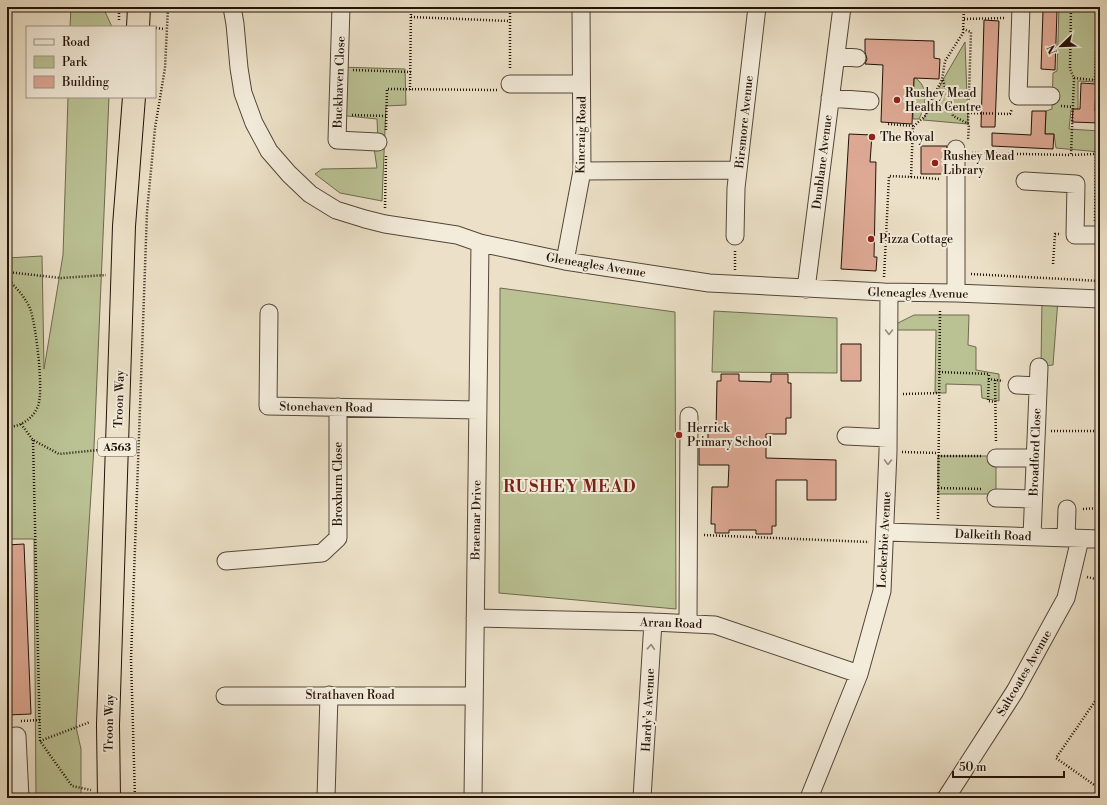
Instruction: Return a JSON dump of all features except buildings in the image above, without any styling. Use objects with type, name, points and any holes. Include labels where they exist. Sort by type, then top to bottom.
[{"type":"highway","points":[[138,26],[139,7]]},
{"type":"highway","name":"Troon Way","points":[[102,794],[108,725],[124,234],[134,98]]},
{"type":"street","name":"Gleneagles Avenue","points":[[232,7],[236,24],[239,68],[243,93],[254,123],[269,151],[289,174],[310,194],[336,210],[385,224],[457,235],[480,243],[565,261],[709,283],[886,293],[956,293],[1100,299]]},
{"type":"street","name":"Buckhaven Close","points":[[341,7],[337,140],[383,143]]},
{"type":"street","name":"Kincraig Road","points":[[565,261],[582,171],[580,7]]},
{"type":"street","name":"Birsmore Avenue","points":[[735,236],[736,188],[757,7]]},
{"type":"street","name":"Dunblane Avenue","points":[[806,288],[842,7]]},
{"type":"street","points":[[1021,12],[1018,96],[1051,96]]},
{"type":"street","points":[[836,56],[857,58]]},
{"type":"street","points":[[510,84],[581,84]]},
{"type":"street","points":[[830,98],[870,101]]},
{"type":"street","points":[[956,293],[956,180],[964,149]]},
{"type":"street","points":[[582,171],[738,170]]},
{"type":"street","points":[[1025,181],[1076,184],[1075,235],[1098,235]]},
{"type":"street","name":"Braemar Drive","points":[[473,798],[480,243]]},
{"type":"street","name":"Lockerbie Avenue","points":[[809,798],[859,674],[882,591],[886,538],[888,445],[886,293]]},
{"type":"street","name":"Stonehaven Road","points":[[269,313],[268,406],[478,410]]},
{"type":"street","name":"Broadford Close","points":[[1032,536],[1039,367]]},
{"type":"street","points":[[1017,385],[1038,386]]},
{"type":"street","name":"Broxburn Close","points":[[226,561],[322,553],[338,538],[338,407]]},
{"type":"street","points":[[688,623],[690,416]]},
{"type":"street","points":[[846,436],[888,445]]},
{"type":"street","points":[[992,457],[1035,458]]},
{"type":"street","points":[[992,494],[1033,499]]},
{"type":"street","name":"Saltcoates Avenue","points":[[946,798],[1015,691],[1066,598],[1073,538],[1067,509]]},
{"type":"street","name":"Dalkeith Road","points":[[886,538],[937,534],[1100,539]]},
{"type":"street","name":"Arran Road","points":[[475,618],[688,623],[715,625],[859,674]]},
{"type":"street","name":"Hardy's Avenue","points":[[642,798],[653,622]]},
{"type":"street","points":[[326,798],[329,695]]},
{"type":"street","name":"Strathaven Road","points":[[225,696],[474,696]]},
{"type":"street","points":[[7,737],[17,736],[20,798]]},
{"type":"path","points":[[134,798],[131,660],[147,212],[155,128],[165,68],[168,7]]},
{"type":"path","points":[[410,90],[411,7]]},
{"type":"path","points":[[385,224],[383,143],[386,116],[386,89],[510,90],[510,7]]},
{"type":"path","points":[[911,177],[913,128],[926,114],[931,100],[942,80],[945,61],[963,33],[964,7]]},
{"type":"path","points":[[1071,7],[1070,69],[1074,78],[1071,155]]},
{"type":"path","points":[[1074,78],[1095,80],[1098,7]]},
{"type":"path","points":[[964,20],[1021,12]]},
{"type":"path","points":[[411,17],[510,21]]},
{"type":"path","points":[[156,28],[166,29]]},
{"type":"path","points":[[964,28],[971,32],[968,124],[964,149],[1071,155],[1096,154]]},
{"type":"path","points":[[339,69],[411,72]]},
{"type":"path","points":[[942,80],[953,116],[968,124]]},
{"type":"path","points":[[968,113],[1010,114],[1018,96]]},
{"type":"path","points":[[338,115],[386,116]]},
{"type":"path","points":[[888,124],[915,126]]},
{"type":"path","points":[[1098,235],[1096,147],[1100,148]]},
{"type":"path","points":[[886,293],[889,176],[956,180]]},
{"type":"path","points":[[1054,264],[1055,234],[1075,235]]},
{"type":"path","points":[[734,284],[735,236]]},
{"type":"path","points":[[7,272],[61,278],[108,275]]},
{"type":"path","points":[[956,273],[1100,282]]},
{"type":"path","points":[[7,279],[24,298],[30,310],[37,353],[38,406],[28,420],[21,424],[7,427]]},
{"type":"path","points":[[937,534],[940,311]]},
{"type":"path","points":[[939,372],[989,374],[988,401],[995,402]]},
{"type":"path","points":[[888,394],[939,393]]},
{"type":"path","points":[[21,424],[33,440],[59,454],[101,450]]},
{"type":"path","points":[[1036,431],[1100,431]]},
{"type":"path","points":[[33,440],[40,741],[72,786],[102,794]]},
{"type":"path","points":[[888,445],[938,454],[992,457]]},
{"type":"path","points":[[938,488],[992,494]]},
{"type":"path","points":[[688,534],[886,538]]},
{"type":"path","points":[[1100,694],[1056,758],[1100,790]]},
{"type":"path","points":[[40,741],[97,719]]},
{"type":"green space","points":[[71,7],[103,7],[112,26],[70,26]]},
{"type":"green space","points":[[1059,7],[1098,7],[1095,82],[1078,81],[1078,109],[1071,110],[1069,129],[1100,131],[1100,152],[1056,148],[1054,134],[1045,134],[1046,111],[1052,109],[1053,73],[1057,71]]},
{"type":"green space","points":[[965,42],[968,124],[923,120],[944,78]]},
{"type":"green space","points":[[339,67],[405,69],[406,105],[386,106],[382,201],[340,193],[315,174],[322,169],[377,168],[374,148],[378,142],[377,119],[338,115]]},
{"type":"green space","points":[[914,77],[923,86],[925,96],[925,102],[919,119],[913,119]]},
{"type":"green space","points":[[68,98],[109,98],[94,447],[76,727],[81,749],[81,798],[36,798],[34,539],[7,539],[7,258],[42,256],[44,369],[63,255]]},
{"type":"green space","points":[[500,288],[675,312],[676,609],[499,593]]},
{"type":"green space","points":[[1042,298],[1058,299],[1053,365],[1041,366]]},
{"type":"green space","points":[[714,311],[837,318],[837,373],[712,372]]},
{"type":"green space","points":[[914,315],[969,315],[968,345],[976,347],[976,370],[999,374],[999,401],[982,398],[981,385],[946,384],[946,393],[935,393],[936,330],[893,330],[894,325]]},
{"type":"green space","points":[[938,456],[996,456],[996,494],[938,494]]},
{"type":"place","name":"Rushey Mead Health Centre","points":[[897,100]]},
{"type":"place","name":"The Royal","points":[[872,137]]},
{"type":"place","name":"Rushey Mead Library","points":[[935,163]]},
{"type":"place","name":"Pizza Cottage","points":[[871,239]]},
{"type":"place","name":"Herrick Primary School","points":[[679,435]]},
{"type":"district","name":"RUSHEY MEAD","points":[[570,486]]}]
